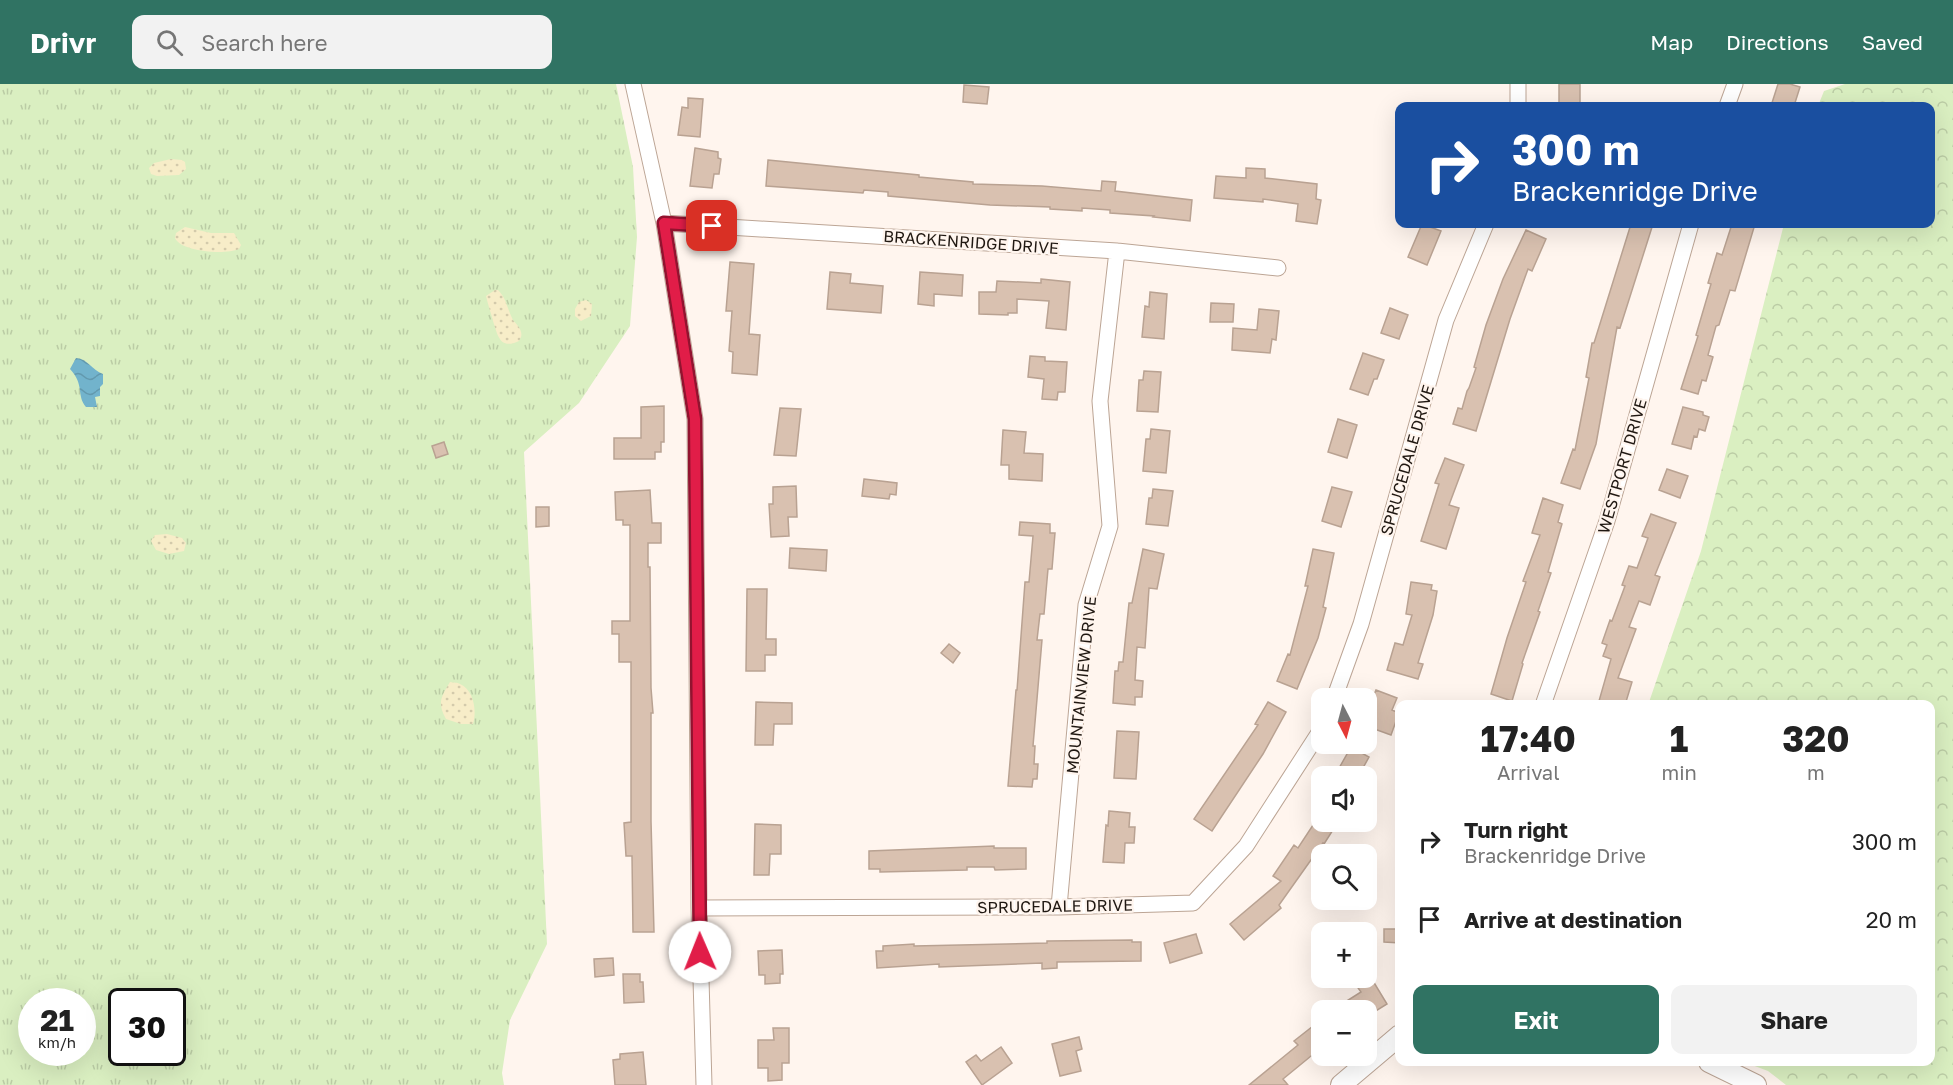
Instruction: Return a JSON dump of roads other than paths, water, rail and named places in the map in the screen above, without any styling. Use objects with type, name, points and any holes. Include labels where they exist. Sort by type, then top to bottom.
[{"type":"street","points":[[633,84],[664,223],[695,419],[699,908],[704,1085]]},
{"type":"street","points":[[1518,84],[1518,102]]},
{"type":"street","points":[[1728,102],[1734,84]]},
{"type":"street","name":"BRACKENRIDGE DRIVE","points":[[664,223],[1117,251],[1278,268]]},
{"type":"street","name":"SPRUCEDALE DRIVE","points":[[1338,688],[1361,624],[1446,320],[1484,228]]},
{"type":"street","name":"WESTPORT DRIVE","points":[[1546,700],[1607,521],[1690,228]]},
{"type":"street","name":"MOUNTAINVIEW DRIVE","points":[[1059,907],[1086,605],[1110,526],[1100,401],[1117,251]]},
{"type":"street","name":"SPRUCEDALE DRIVE","points":[[699,908],[1059,907],[1193,903],[1246,846],[1311,745]]},
{"type":"street","points":[[1341,1085],[1395,1039]]},
{"type":"street","points":[[1717,1066],[1756,1085]]},
{"type":"water","points":[[76,358],[84,360],[103,374],[100,396],[95,397],[97,407],[86,407],[83,403],[79,385],[70,369]]}]
